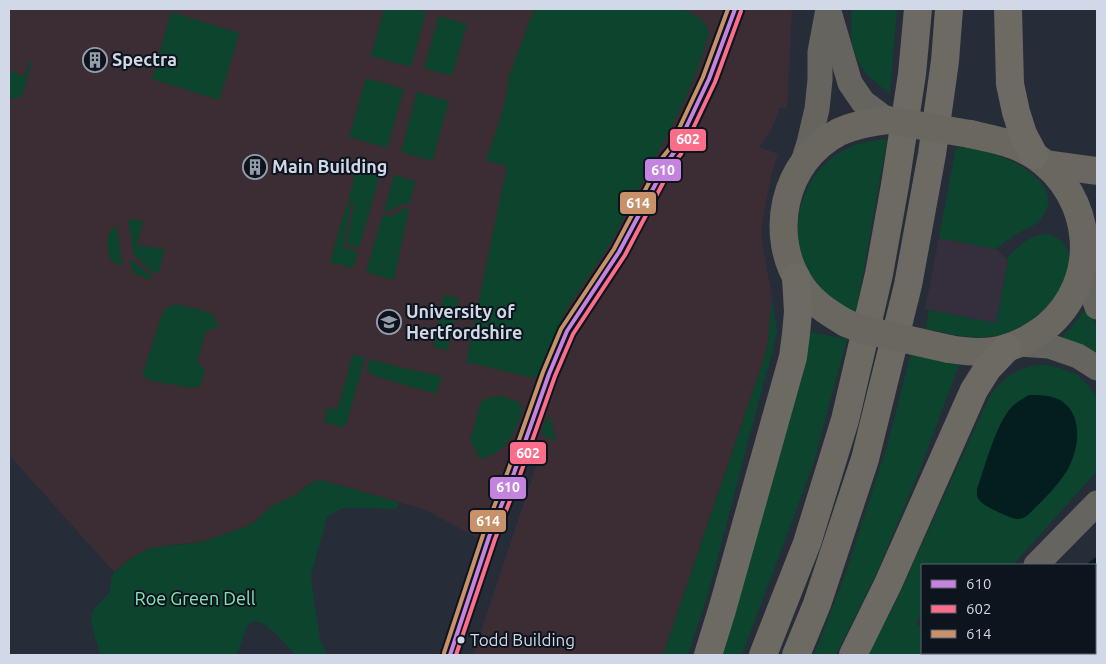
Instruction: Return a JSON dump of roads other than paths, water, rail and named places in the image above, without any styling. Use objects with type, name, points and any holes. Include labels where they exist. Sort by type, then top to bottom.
[{"type":"highway","points":[[764,655],[807,543],[845,420],[879,274],[895,185],[912,74],[918,9]]},
{"type":"highway","points":[[796,655],[817,604],[865,459],[908,285],[932,154],[945,61],[949,9]]},
{"type":"highway","points":[[1008,9],[1010,84],[1023,134],[1040,160],[1063,183],[1076,204],[1088,252],[1076,286],[1067,304],[1052,322],[1038,334],[1013,346],[983,352],[949,349],[861,329],[846,323],[826,311],[811,298],[796,277],[788,259],[783,240],[786,200],[792,182],[812,152],[838,133],[854,126],[887,120],[970,134],[1021,148],[1040,160],[1097,170]]},
{"type":"highway","points":[[708,655],[793,357],[798,312],[796,277]]},
{"type":"highway","points":[[854,655],[946,456],[974,390],[988,368],[1013,346]]},
{"type":"main road","points":[[828,9],[850,83],[864,102],[887,120]]},
{"type":"main road","points":[[802,165],[817,109],[820,52],[828,9]]},
{"type":"main road","points":[[1088,252],[1097,307]]},
{"type":"main road","points":[[1013,346],[1050,346],[1078,356],[1097,368]]},
{"type":"main road","points":[[1037,564],[1097,504]]},
{"type":"street","points":[[450,655],[489,537],[567,332],[619,252],[675,151],[709,79],[735,9]]},
{"type":"waterway","points":[[1090,564],[1097,559]]},
{"type":"place","name":"Spectra","points":[[95,60]]},
{"type":"place","name":"Main Building","points":[[255,167]]},
{"type":"place","name":"University of Hertfordshire","points":[[389,322]]},
{"type":"place","name":"Todd Building","points":[[461,640]]},
{"type":"park label","name":"Roe Green Dell","points":[[195,599]]}]
